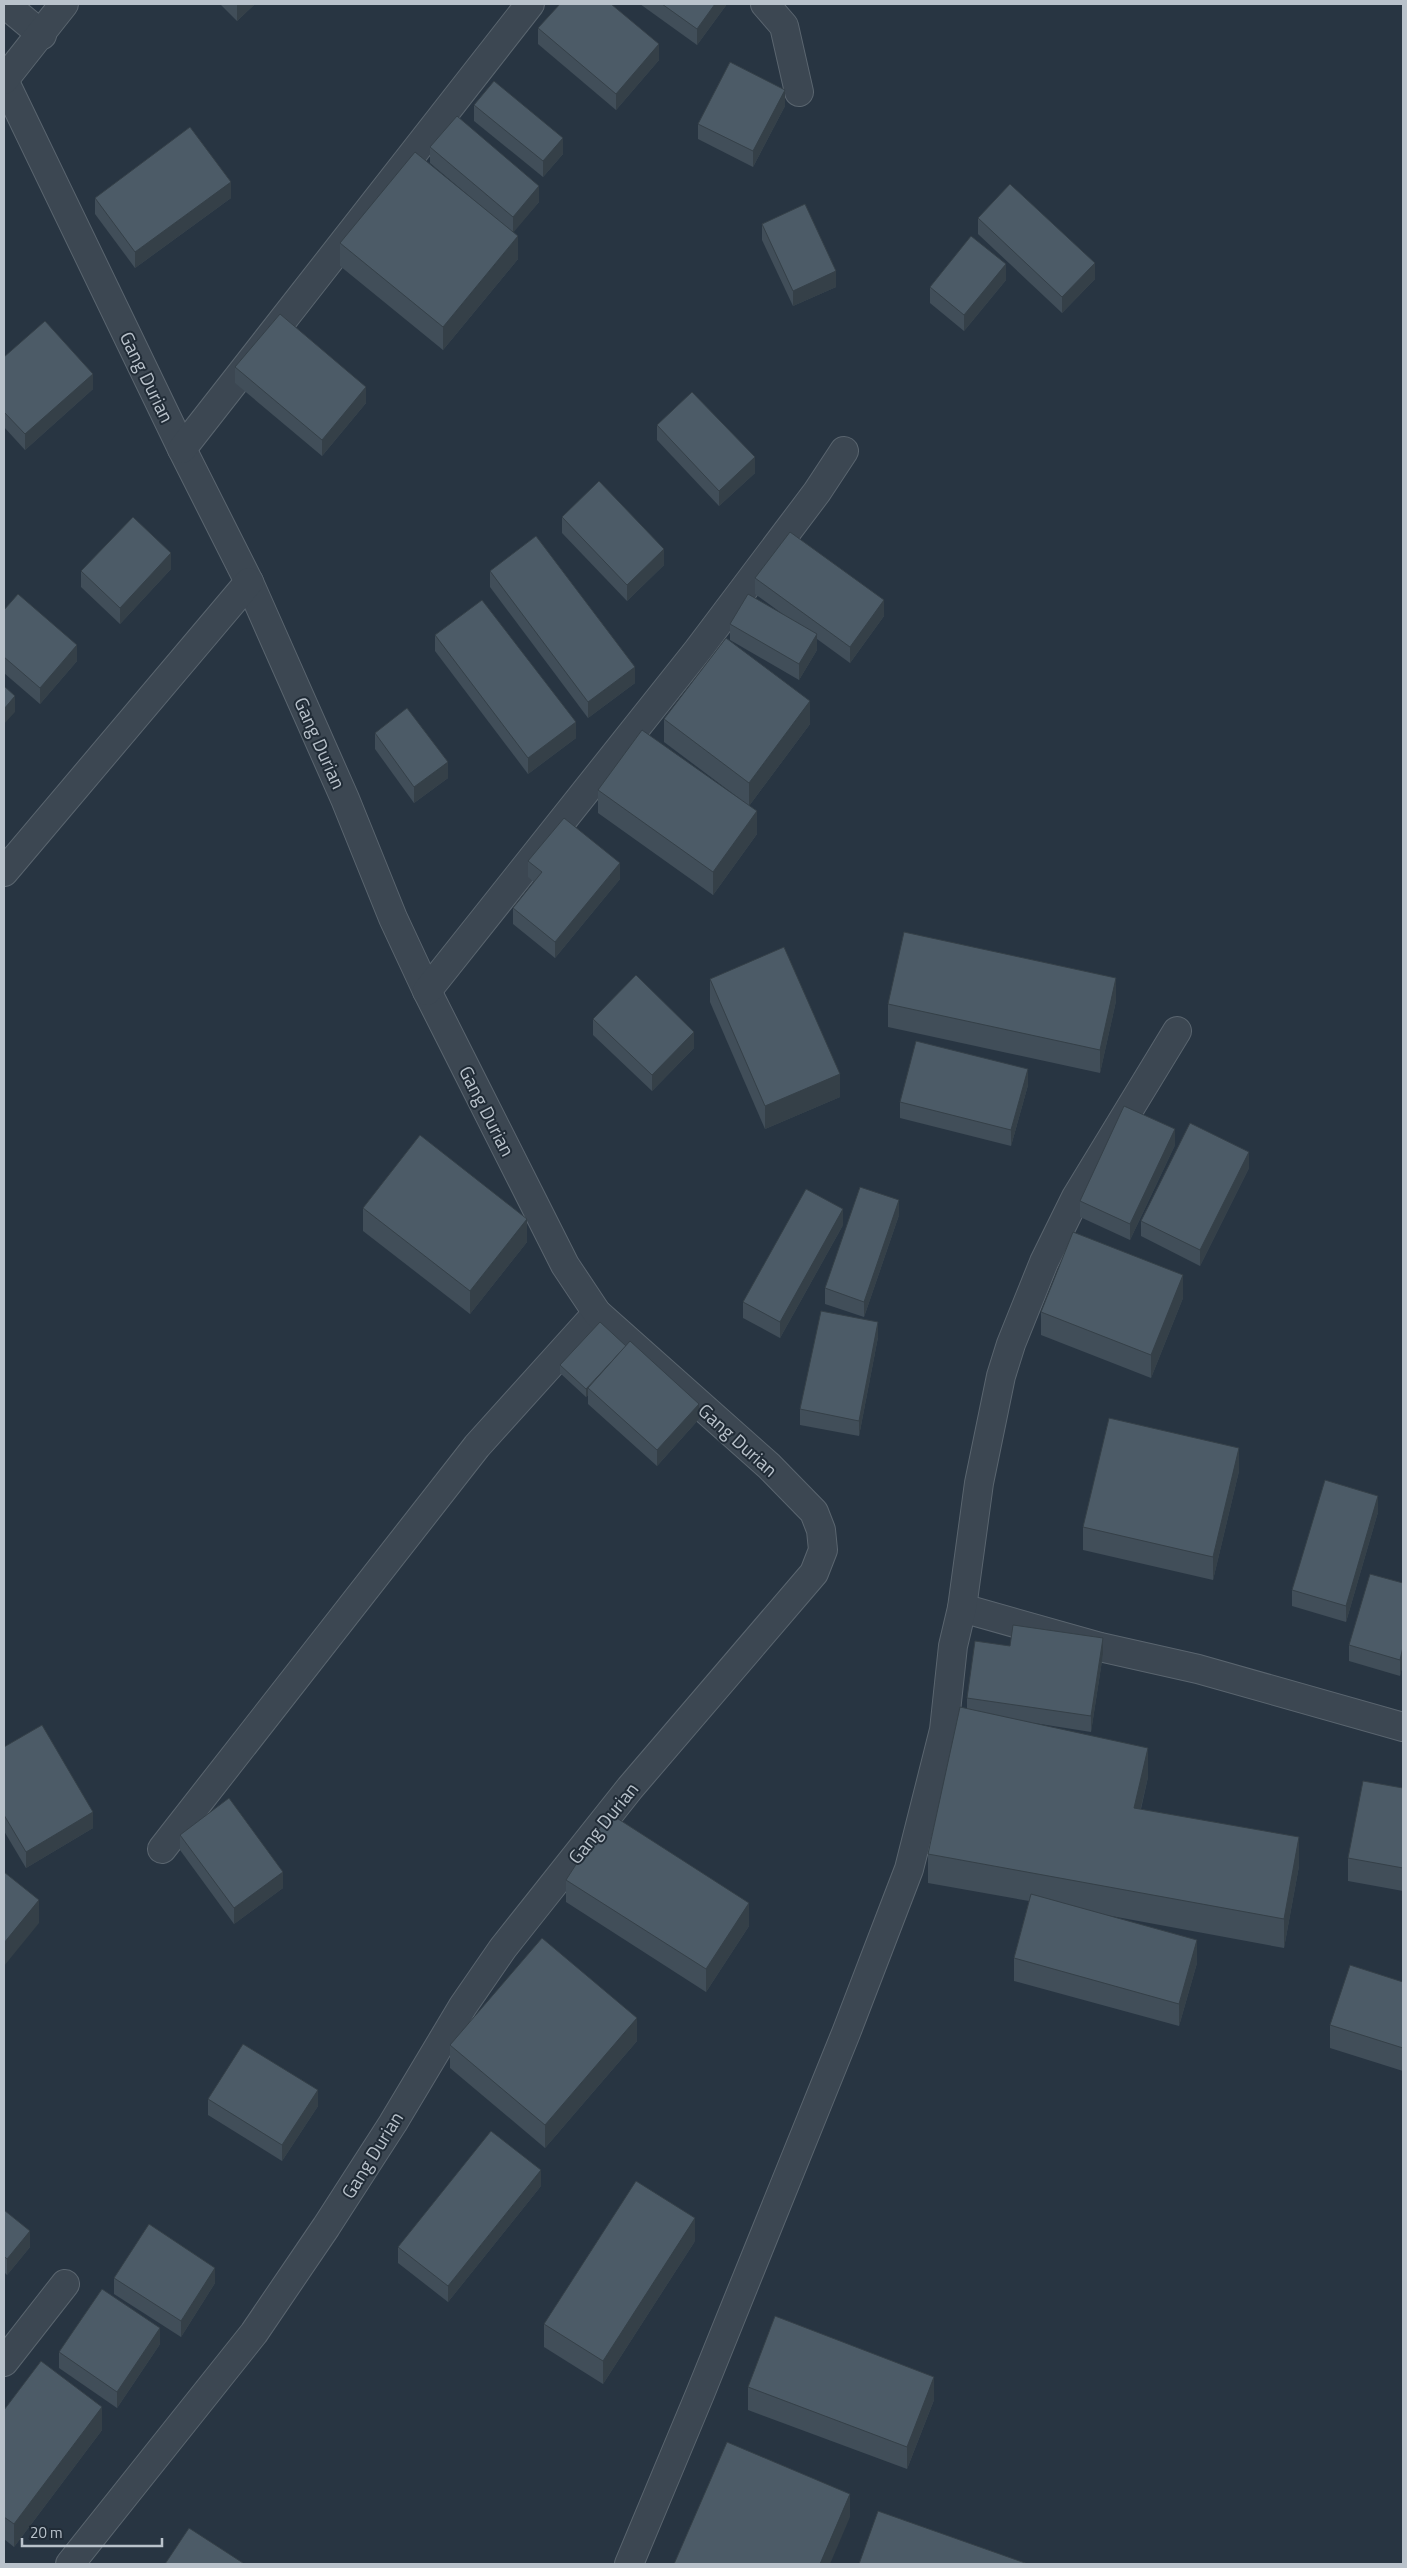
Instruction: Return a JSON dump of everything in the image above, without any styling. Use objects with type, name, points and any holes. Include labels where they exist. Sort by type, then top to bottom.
[{"type":"street","points":[[5,4],[42,35]]},
{"type":"street","points":[[4,80],[42,35],[64,4]]},
{"type":"street","points":[[182,449],[530,4]]},
{"type":"street","points":[[765,4],[784,26],[799,92]]},
{"type":"street","name":"Gang Durian","points":[[4,80],[182,449],[249,582],[345,799],[393,918],[427,991],[565,1265],[597,1313],[769,1466],[814,1512],[821,1530],[823,1550],[814,1573],[630,1788],[503,1948],[454,2021],[393,2123],[337,2211],[254,2333],[70,2564]]},
{"type":"street","points":[[427,991],[698,650],[817,492],[844,451]]},
{"type":"street","points":[[4,872],[249,582]]},
{"type":"street","points":[[629,2564],[846,2033],[909,1869],[944,1730],[953,1646],[962,1608],[979,1483],[1002,1376],[1011,1344],[1044,1262],[1076,1197],[1177,1031]]},
{"type":"street","points":[[162,1849],[477,1446],[597,1313]]},
{"type":"street","points":[[962,1608],[1100,1647],[1198,1669],[1403,1727]]},
{"type":"street","points":[[4,2362],[65,2284]]},
{"type":"building","points":[[560,4],[611,4],[659,44],[616,94],[538,28]]},
{"type":"building","points":[[662,4],[715,4],[697,29]]},
{"type":"building","points":[[730,62],[785,90],[753,151],[698,124]]},
{"type":"building","points":[[494,81],[563,138],[543,161],[474,105]]},
{"type":"building","points":[[457,116],[539,186],[513,217],[430,147]]},
{"type":"building","points":[[190,127],[231,182],[135,252],[95,198]]},
{"type":"building","points":[[415,152],[518,236],[443,327],[340,243]]},
{"type":"building","points":[[1010,184],[1095,263],[1062,297],[978,218]]},
{"type":"building","points":[[805,204],[836,271],[793,291],[762,224]]},
{"type":"building","points":[[971,236],[1006,264],[964,315],[930,287]]},
{"type":"building","points":[[280,314],[366,387],[322,440],[235,367]]},
{"type":"building","points":[[45,321],[93,374],[25,434],[4,412],[4,357]]},
{"type":"building","points":[[692,392],[755,457],[719,491],[657,425]]},
{"type":"building","points":[[599,481],[664,549],[627,585],[562,517]]},
{"type":"building","points":[[133,517],[171,553],[120,608],[81,571]]},
{"type":"building","points":[[790,532],[884,600],[850,647],[755,578]]},
{"type":"building","points":[[536,536],[635,667],[588,702],[490,571]]},
{"type":"building","points":[[18,594],[77,645],[40,688],[4,657],[4,610]]},
{"type":"building","points":[[748,594],[817,634],[799,664],[730,624]]},
{"type":"building","points":[[482,600],[576,722],[528,758],[435,635]]},
{"type":"building","points":[[726,638],[810,701],[749,783],[664,719]]},
{"type":"building","points":[[4,686],[15,696],[4,709]]},
{"type":"building","points":[[407,708],[448,762],[414,787],[375,733]]},
{"type":"building","points":[[642,730],[757,811],[713,872],[598,790]]},
{"type":"building","points":[[564,818],[620,863],[555,942],[513,908],[542,872],[528,861]]},
{"type":"building","points":[[904,932],[1116,978],[1100,1050],[888,1004]]},
{"type":"building","points":[[784,947],[840,1074],[765,1106],[710,979]]},
{"type":"building","points":[[636,975],[694,1032],[652,1075],[593,1019]]},
{"type":"building","points":[[916,1041],[1028,1069],[1011,1130],[900,1102]]},
{"type":"building","points":[[1124,1106],[1175,1129],[1130,1224],[1080,1201]]},
{"type":"building","points":[[1190,1123],[1249,1152],[1200,1250],[1141,1221]]},
{"type":"building","points":[[420,1135],[527,1219],[470,1291],[363,1208]]},
{"type":"building","points":[[860,1187],[899,1200],[864,1302],[825,1288]]},
{"type":"building","points":[[806,1189],[843,1209],[780,1322],[743,1302]]},
{"type":"building","points":[[1073,1232],[1183,1275],[1151,1355],[1041,1312]]},
{"type":"building","points":[[821,1311],[878,1322],[859,1421],[800,1409]]},
{"type":"building","points":[[600,1322],[626,1346],[586,1389],[560,1365]]},
{"type":"building","points":[[630,1341],[699,1404],[657,1450],[588,1388]]},
{"type":"building","points":[[1109,1418],[1239,1448],[1213,1557],[1083,1527]]},
{"type":"building","points":[[1325,1480],[1378,1496],[1346,1606],[1292,1590]]},
{"type":"building","points":[[1370,1574],[1403,1583],[1403,1647],[1400,1660],[1349,1645]]},
{"type":"building","points":[[1013,1625],[1103,1638],[1091,1716],[967,1698],[975,1641],[1010,1646]]},
{"type":"building","points":[[960,1707],[1148,1748],[1134,1808],[1299,1837],[1284,1919],[928,1854]]},
{"type":"building","points":[[42,1725],[93,1812],[26,1852],[4,1815],[4,1747]]},
{"type":"building","points":[[1363,1781],[1403,1788],[1403,1868],[1348,1858]]},
{"type":"building","points":[[229,1798],[283,1872],[234,1908],[180,1835]]},
{"type":"building","points":[[609,1813],[749,1903],[706,1969],[566,1880]]},
{"type":"building","points":[[4,1872],[39,1900],[4,1943]]},
{"type":"building","points":[[1031,1894],[1197,1940],[1179,2004],[1014,1958]]},
{"type":"building","points":[[542,1938],[637,2018],[545,2125],[450,2045]]},
{"type":"building","points":[[1350,1965],[1403,1982],[1403,2048],[1330,2025]]},
{"type":"building","points":[[243,2044],[318,2090],[282,2145],[208,2099]]},
{"type":"building","points":[[491,2131],[541,2170],[448,2286],[398,2247]]},
{"type":"building","points":[[636,2181],[695,2218],[603,2361],[544,2324]]},
{"type":"building","points":[[4,2210],[30,2231],[7,2259],[4,2256]]},
{"type":"building","points":[[149,2224],[215,2268],[181,2321],[114,2278]]},
{"type":"building","points":[[102,2289],[160,2328],[117,2392],[59,2352]]},
{"type":"building","points":[[775,2316],[934,2377],[907,2447],[748,2387]]},
{"type":"building","points":[[41,2361],[102,2407],[14,2524],[4,2517],[4,2410]]},
{"type":"building","points":[[727,2442],[850,2494],[820,2564],[674,2564]]},
{"type":"building","points":[[878,2511],[1028,2564],[859,2564]]},
{"type":"building","points":[[189,2528],[243,2563],[243,2564],[165,2564]]}]
